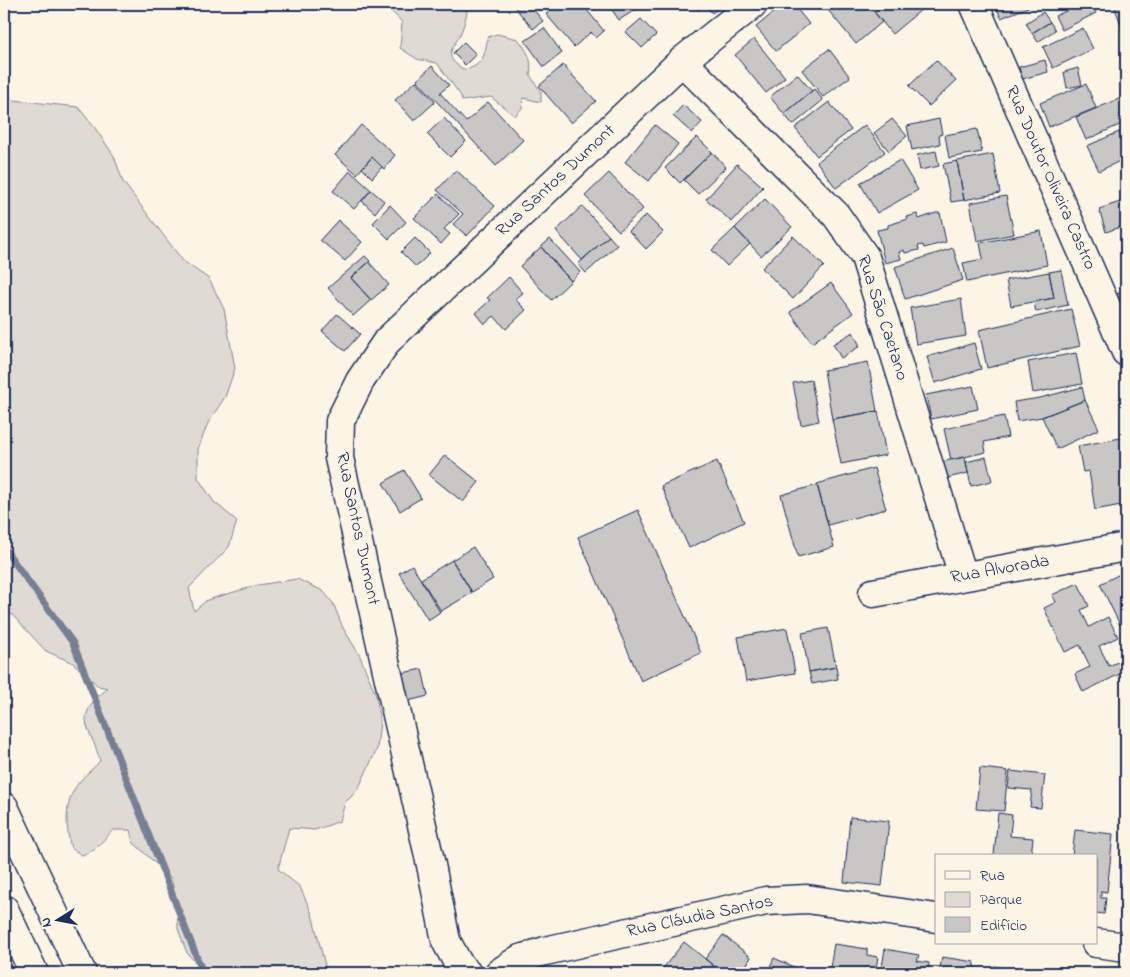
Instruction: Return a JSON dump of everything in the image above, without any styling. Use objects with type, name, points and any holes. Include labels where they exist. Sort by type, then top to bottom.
[{"type":"street","name":"Rua Santos Dumont","points":[[467,973],[458,963],[446,941],[429,855],[339,458],[340,421],[360,381],[387,341],[682,61],[753,4]]},
{"type":"street","name":"Rua Doutor Oliveira Castro","points":[[974,4],[1126,352]]},
{"type":"street","name":"Rua São Caetano","points":[[682,61],[836,215],[865,256],[963,576]]},
{"type":"street","name":"Rua Alvorada","points":[[873,593],[1126,548]]},
{"type":"street","points":[[4,807],[82,973]]},
{"type":"street","name":"Rua Cláudia Santos","points":[[500,973],[520,959],[544,951],[766,901],[807,899],[935,918]]},
{"type":"street","points":[[4,909],[34,973]]},
{"type":"street","points":[[1098,942],[1126,947]]},
{"type":"green space","points":[[384,4],[471,4],[468,7],[462,30],[451,51],[453,60],[465,70],[472,68],[480,62],[488,37],[497,34],[518,39],[524,47],[531,64],[530,75],[541,92],[541,102],[523,98],[522,108],[515,116],[491,97],[462,101],[461,96],[437,63],[417,59],[400,48],[402,22]]},
{"type":"green space","points":[[4,99],[78,107],[114,156],[123,182],[183,261],[209,279],[224,309],[235,368],[225,397],[208,423],[198,449],[198,478],[214,502],[237,521],[229,547],[189,588],[194,611],[207,600],[258,585],[297,579],[323,591],[333,603],[343,628],[359,654],[376,695],[380,721],[377,749],[359,787],[345,802],[340,821],[315,830],[289,828],[278,869],[300,887],[312,914],[327,973],[205,973],[187,953],[178,929],[177,903],[171,878],[133,842],[130,830],[113,830],[94,850],[82,855],[71,848],[67,812],[71,795],[75,787],[100,761],[86,723],[86,716],[96,699],[108,688],[98,686],[73,663],[46,651],[4,606]]},
{"type":"building","points":[[512,4],[529,4],[543,21],[533,29]]},
{"type":"building","points":[[558,4],[582,4],[604,31],[596,38],[591,32],[574,47],[546,14]]},
{"type":"building","points":[[608,4],[638,4],[640,7],[619,20]]},
{"type":"building","points":[[694,4],[724,4],[712,13],[705,5],[698,10]]},
{"type":"building","points":[[784,4],[793,4],[809,24],[776,51],[756,27]]},
{"type":"building","points":[[823,4],[868,4],[882,22],[856,44]]},
{"type":"building","points":[[868,4],[928,4],[892,34]]},
{"type":"building","points":[[995,4],[1036,4],[1001,18]]},
{"type":"building","points":[[1082,4],[1091,4],[1096,13],[1062,30],[1055,16]]},
{"type":"building","points":[[1126,4],[1126,37],[1114,6]]},
{"type":"building","points":[[1043,12],[1050,22],[1032,33],[1026,23]]},
{"type":"building","points":[[641,19],[656,35],[642,48],[626,32]]},
{"type":"building","points":[[1050,22],[1055,30],[1038,42],[1032,33]]},
{"type":"building","points":[[544,28],[562,53],[544,67],[525,41]]},
{"type":"building","points":[[1083,28],[1093,49],[1053,68],[1043,47]]},
{"type":"building","points":[[754,39],[785,77],[766,93],[735,55]]},
{"type":"building","points":[[464,42],[476,54],[465,65],[453,53]]},
{"type":"building","points":[[829,49],[850,77],[823,97],[802,70]]},
{"type":"building","points":[[936,60],[956,81],[929,106],[909,86]]},
{"type":"building","points":[[1045,60],[1048,72],[1022,79],[1019,67]]},
{"type":"building","points":[[563,65],[596,101],[571,123],[539,86]]},
{"type":"building","points":[[432,66],[449,85],[440,93],[466,122],[488,102],[523,140],[496,166],[417,80]]},
{"type":"building","points":[[1078,68],[1082,85],[1067,88],[1064,72]]},
{"type":"building","points":[[797,74],[812,91],[784,114],[770,97]]},
{"type":"building","points":[[416,81],[435,102],[414,121],[395,100]]},
{"type":"building","points":[[1086,84],[1096,108],[1049,127],[1040,103]]},
{"type":"building","points":[[814,89],[823,100],[793,125],[784,114]]},
{"type":"building","points":[[1126,96],[1126,122],[1086,140],[1076,117]]},
{"type":"building","points":[[829,102],[851,130],[817,156],[795,128]]},
{"type":"building","points":[[683,105],[702,122],[692,133],[673,116]]},
{"type":"building","points":[[444,118],[466,141],[450,157],[427,134]]},
{"type":"building","points":[[892,119],[907,136],[889,151],[874,133]]},
{"type":"building","points":[[939,119],[942,134],[939,135],[940,144],[912,150],[907,126]]},
{"type":"building","points":[[361,125],[395,155],[384,169],[372,157],[357,174],[335,155]]},
{"type":"building","points":[[655,125],[678,144],[649,181],[625,162]]},
{"type":"building","points":[[865,125],[885,152],[836,188],[817,162]]},
{"type":"building","points":[[1126,128],[1126,147],[1119,132]]},
{"type":"building","points":[[977,129],[982,152],[949,158],[945,135]]},
{"type":"building","points":[[1119,132],[1126,147],[1126,158],[1099,171],[1087,146]]},
{"type":"building","points":[[697,137],[712,152],[680,183],[665,168]]},
{"type":"building","points":[[936,151],[939,166],[920,170],[917,155]]},
{"type":"building","points":[[712,152],[726,167],[698,194],[684,180]]},
{"type":"building","points":[[993,154],[1000,193],[964,200],[957,161]]},
{"type":"building","points":[[372,157],[382,167],[372,178],[362,168]]},
{"type":"building","points":[[900,160],[918,190],[877,213],[860,183]]},
{"type":"building","points":[[957,161],[964,200],[951,202],[943,164]]},
{"type":"building","points":[[737,164],[763,187],[732,222],[706,199]]},
{"type":"building","points":[[456,170],[495,206],[467,236],[453,224],[463,214],[437,190]]},
{"type":"building","points":[[350,171],[371,190],[354,209],[333,191]]},
{"type":"building","points":[[609,173],[643,209],[619,231],[585,196]]},
{"type":"building","points":[[371,190],[384,201],[375,213],[362,201]]},
{"type":"building","points":[[438,194],[459,214],[444,229],[450,234],[441,244],[414,218]]},
{"type":"building","points":[[1006,196],[1014,234],[977,241],[970,203]]},
{"type":"building","points":[[765,199],[792,227],[761,256],[735,228]]},
{"type":"building","points":[[1126,200],[1126,225],[1106,232],[1099,209]]},
{"type":"building","points":[[390,205],[406,222],[389,239],[373,223]]},
{"type":"building","points":[[582,206],[609,236],[582,260],[556,231]]},
{"type":"building","points":[[940,213],[946,242],[924,248],[923,245],[918,246],[919,250],[905,253],[904,250],[899,252],[901,259],[885,263],[877,230],[888,228],[888,225],[917,214],[919,219]]},
{"type":"building","points":[[646,215],[663,232],[646,249],[629,231]]},
{"type":"building","points":[[338,220],[362,242],[345,261],[320,240]]},
{"type":"building","points":[[1126,226],[1126,250],[1120,228]]},
{"type":"building","points":[[735,228],[750,244],[727,266],[712,250]]},
{"type":"building","points":[[1041,231],[1047,265],[967,282],[963,263],[983,259],[980,243]]},
{"type":"building","points":[[609,236],[617,245],[586,273],[578,264]]},
{"type":"building","points":[[793,236],[824,266],[793,299],[762,268]]},
{"type":"building","points":[[415,238],[430,253],[416,267],[401,252]]},
{"type":"building","points":[[550,239],[580,272],[571,281],[541,247]]},
{"type":"building","points":[[541,247],[571,281],[551,300],[520,266]]},
{"type":"building","points":[[953,248],[963,280],[905,299],[895,267]]},
{"type":"building","points":[[365,256],[370,261],[351,278],[371,300],[353,316],[328,288]]},
{"type":"building","points":[[369,262],[389,285],[371,300],[351,278]]},
{"type":"building","points":[[1061,270],[1068,305],[1036,312],[1034,302],[1054,298],[1049,272]]},
{"type":"building","points":[[1049,272],[1054,298],[1011,306],[1006,280]]},
{"type":"building","points":[[509,277],[523,293],[515,299],[526,310],[506,329],[494,316],[485,324],[476,313],[490,300],[487,298]]},
{"type":"building","points":[[831,283],[853,313],[812,343],[790,312]]},
{"type":"building","points":[[1126,290],[1126,316],[1117,294]]},
{"type":"building","points":[[961,299],[966,336],[916,344],[910,308]]},
{"type":"building","points":[[1071,309],[1080,346],[987,368],[979,330]]},
{"type":"building","points":[[337,314],[360,334],[345,351],[322,331]]},
{"type":"building","points":[[853,332],[860,346],[841,358],[833,344]]},
{"type":"building","points":[[974,343],[981,369],[935,383],[927,357]]},
{"type":"building","points":[[1076,353],[1082,384],[1033,393],[1028,362]]},
{"type":"building","points":[[868,362],[877,411],[832,419],[824,370]]},
{"type":"building","points":[[811,380],[819,421],[801,425],[793,383]]},
{"type":"building","points":[[973,386],[978,409],[931,419],[926,395]]},
{"type":"building","points":[[1082,387],[1085,400],[1042,417],[1017,421],[1014,402],[1040,398]]},
{"type":"building","points":[[1085,400],[1099,429],[1057,449],[1042,417]]},
{"type":"building","points":[[878,411],[886,455],[841,464],[832,419]]},
{"type":"building","points":[[1004,416],[1008,437],[984,442],[986,452],[951,460],[944,429]]},
{"type":"building","points":[[1126,437],[1126,504],[1095,510],[1089,471],[1083,472],[1078,446]]},
{"type":"building","points":[[445,455],[479,482],[463,502],[429,475]]},
{"type":"building","points":[[965,457],[968,473],[943,479],[940,462]]},
{"type":"building","points":[[986,457],[992,481],[971,486],[966,462]]},
{"type":"building","points":[[717,461],[744,522],[689,548],[661,486]]},
{"type":"building","points":[[874,468],[886,509],[828,525],[817,484]]},
{"type":"building","points":[[404,470],[421,498],[400,511],[383,483]]},
{"type":"building","points":[[817,485],[834,547],[798,557],[781,495]]},
{"type":"building","points":[[638,510],[701,653],[641,681],[578,537]]},
{"type":"building","points":[[473,547],[493,579],[472,592],[452,560]]},
{"type":"building","points":[[452,560],[472,593],[441,611],[421,579]]},
{"type":"building","points":[[412,565],[440,612],[428,620],[399,573]]},
{"type":"building","points":[[1126,571],[1126,622],[1120,625],[1100,584]]},
{"type":"building","points":[[1078,583],[1089,606],[1081,610],[1089,627],[1108,617],[1118,637],[1099,646],[1109,666],[1126,658],[1126,671],[1083,692],[1075,674],[1090,667],[1080,645],[1065,652],[1044,608],[1056,602],[1052,595]]},
{"type":"building","points":[[787,628],[795,673],[746,681],[738,637]]},
{"type":"building","points":[[828,628],[836,667],[809,672],[802,633]]},
{"type":"building","points":[[836,667],[838,679],[812,684],[809,672]]},
{"type":"building","points":[[422,669],[428,696],[400,703],[393,675]]},
{"type":"building","points":[[980,768],[1008,771],[1004,811],[976,809]]},
{"type":"building","points":[[1010,771],[1045,775],[1041,808],[1030,807],[1032,790],[1008,788]]},
{"type":"building","points":[[998,813],[1012,815],[1010,836],[1033,838],[1031,854],[994,854]]},
{"type":"building","points":[[850,817],[889,821],[882,886],[844,882]]},
{"type":"building","points":[[1075,830],[1113,834],[1107,892],[1101,891],[1101,898],[1106,898],[1104,914],[1098,913],[1098,854],[1072,854]]},
{"type":"building","points":[[723,935],[751,957],[742,973],[723,973],[705,959]]},
{"type":"building","points":[[684,942],[714,966],[708,973],[660,972]]},
{"type":"building","points":[[834,944],[867,949],[867,955],[878,957],[875,973],[829,973]]},
{"type":"building","points":[[885,949],[919,955],[917,961],[929,963],[928,973],[881,973]]},
{"type":"building","points":[[942,957],[975,962],[974,968],[986,971],[985,973],[939,973]]},
{"type":"building","points":[[774,958],[807,973],[767,973]]},
{"type":"building","points":[[994,966],[1027,972],[1027,973],[993,973]]},
{"type":"waterway","points":[[4,548],[73,643],[203,973]]}]
